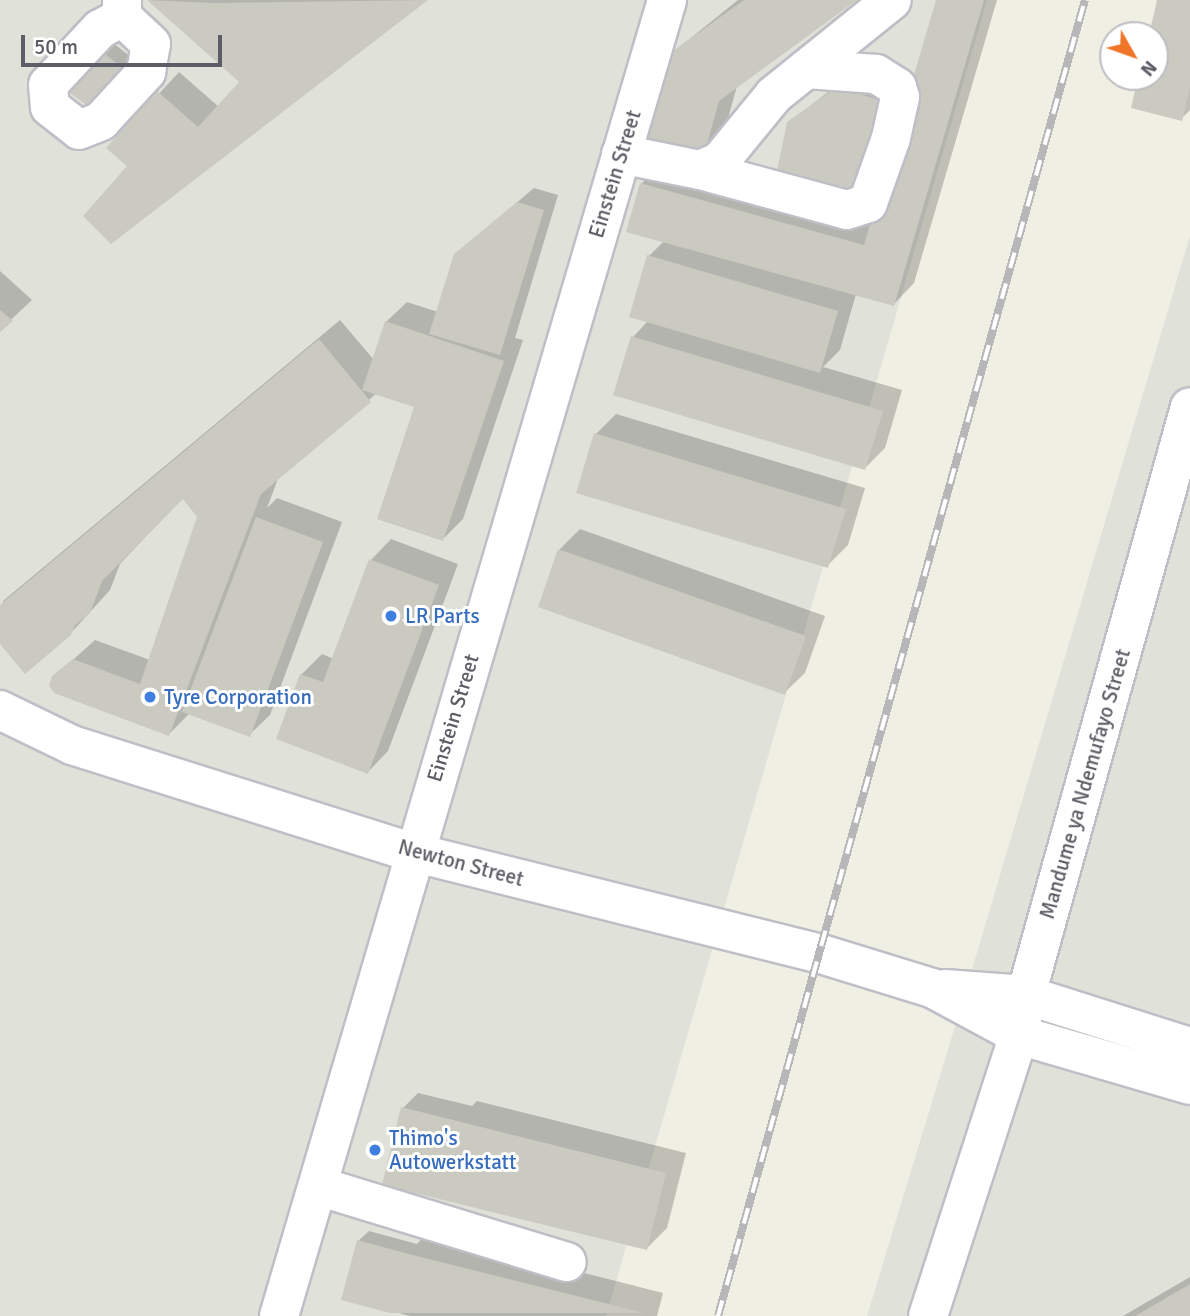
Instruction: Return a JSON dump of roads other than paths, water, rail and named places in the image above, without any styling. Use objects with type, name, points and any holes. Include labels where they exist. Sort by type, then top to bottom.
[{"type":"street","name":"Einstein Street","points":[[279,1316],[412,852],[667,0]]},
{"type":"street","points":[[700,170],[720,161],[774,95],[892,0]]},
{"type":"street","points":[[621,154],[700,170],[847,210],[868,203],[891,138],[900,97],[897,87],[876,74],[806,69]]},
{"type":"street","name":"Mandume ya Ndemufayo Street","points":[[928,1316],[1019,1035],[1026,995],[1190,407]]},
{"type":"street","name":"Newton Street","points":[[0,710],[72,745],[412,852],[818,953],[932,988],[1019,1035]]},
{"type":"street","name":"Newton Street","points":[[932,988],[1026,995]]},
{"type":"street","points":[[1026,995],[1190,1047]]},
{"type":"street","points":[[1019,1035],[1190,1085]]},
{"type":"street","points":[[318,1186],[567,1262]]},
{"type":"railway","points":[[718,1316],[1085,0]]},
{"type":"place","name":"LR Parts","points":[[391,616]]},
{"type":"place","name":"Tyre Corporation","points":[[150,697]]},
{"type":"place","name":"Thimo's Autowerkstatt","points":[[375,1150]]}]
